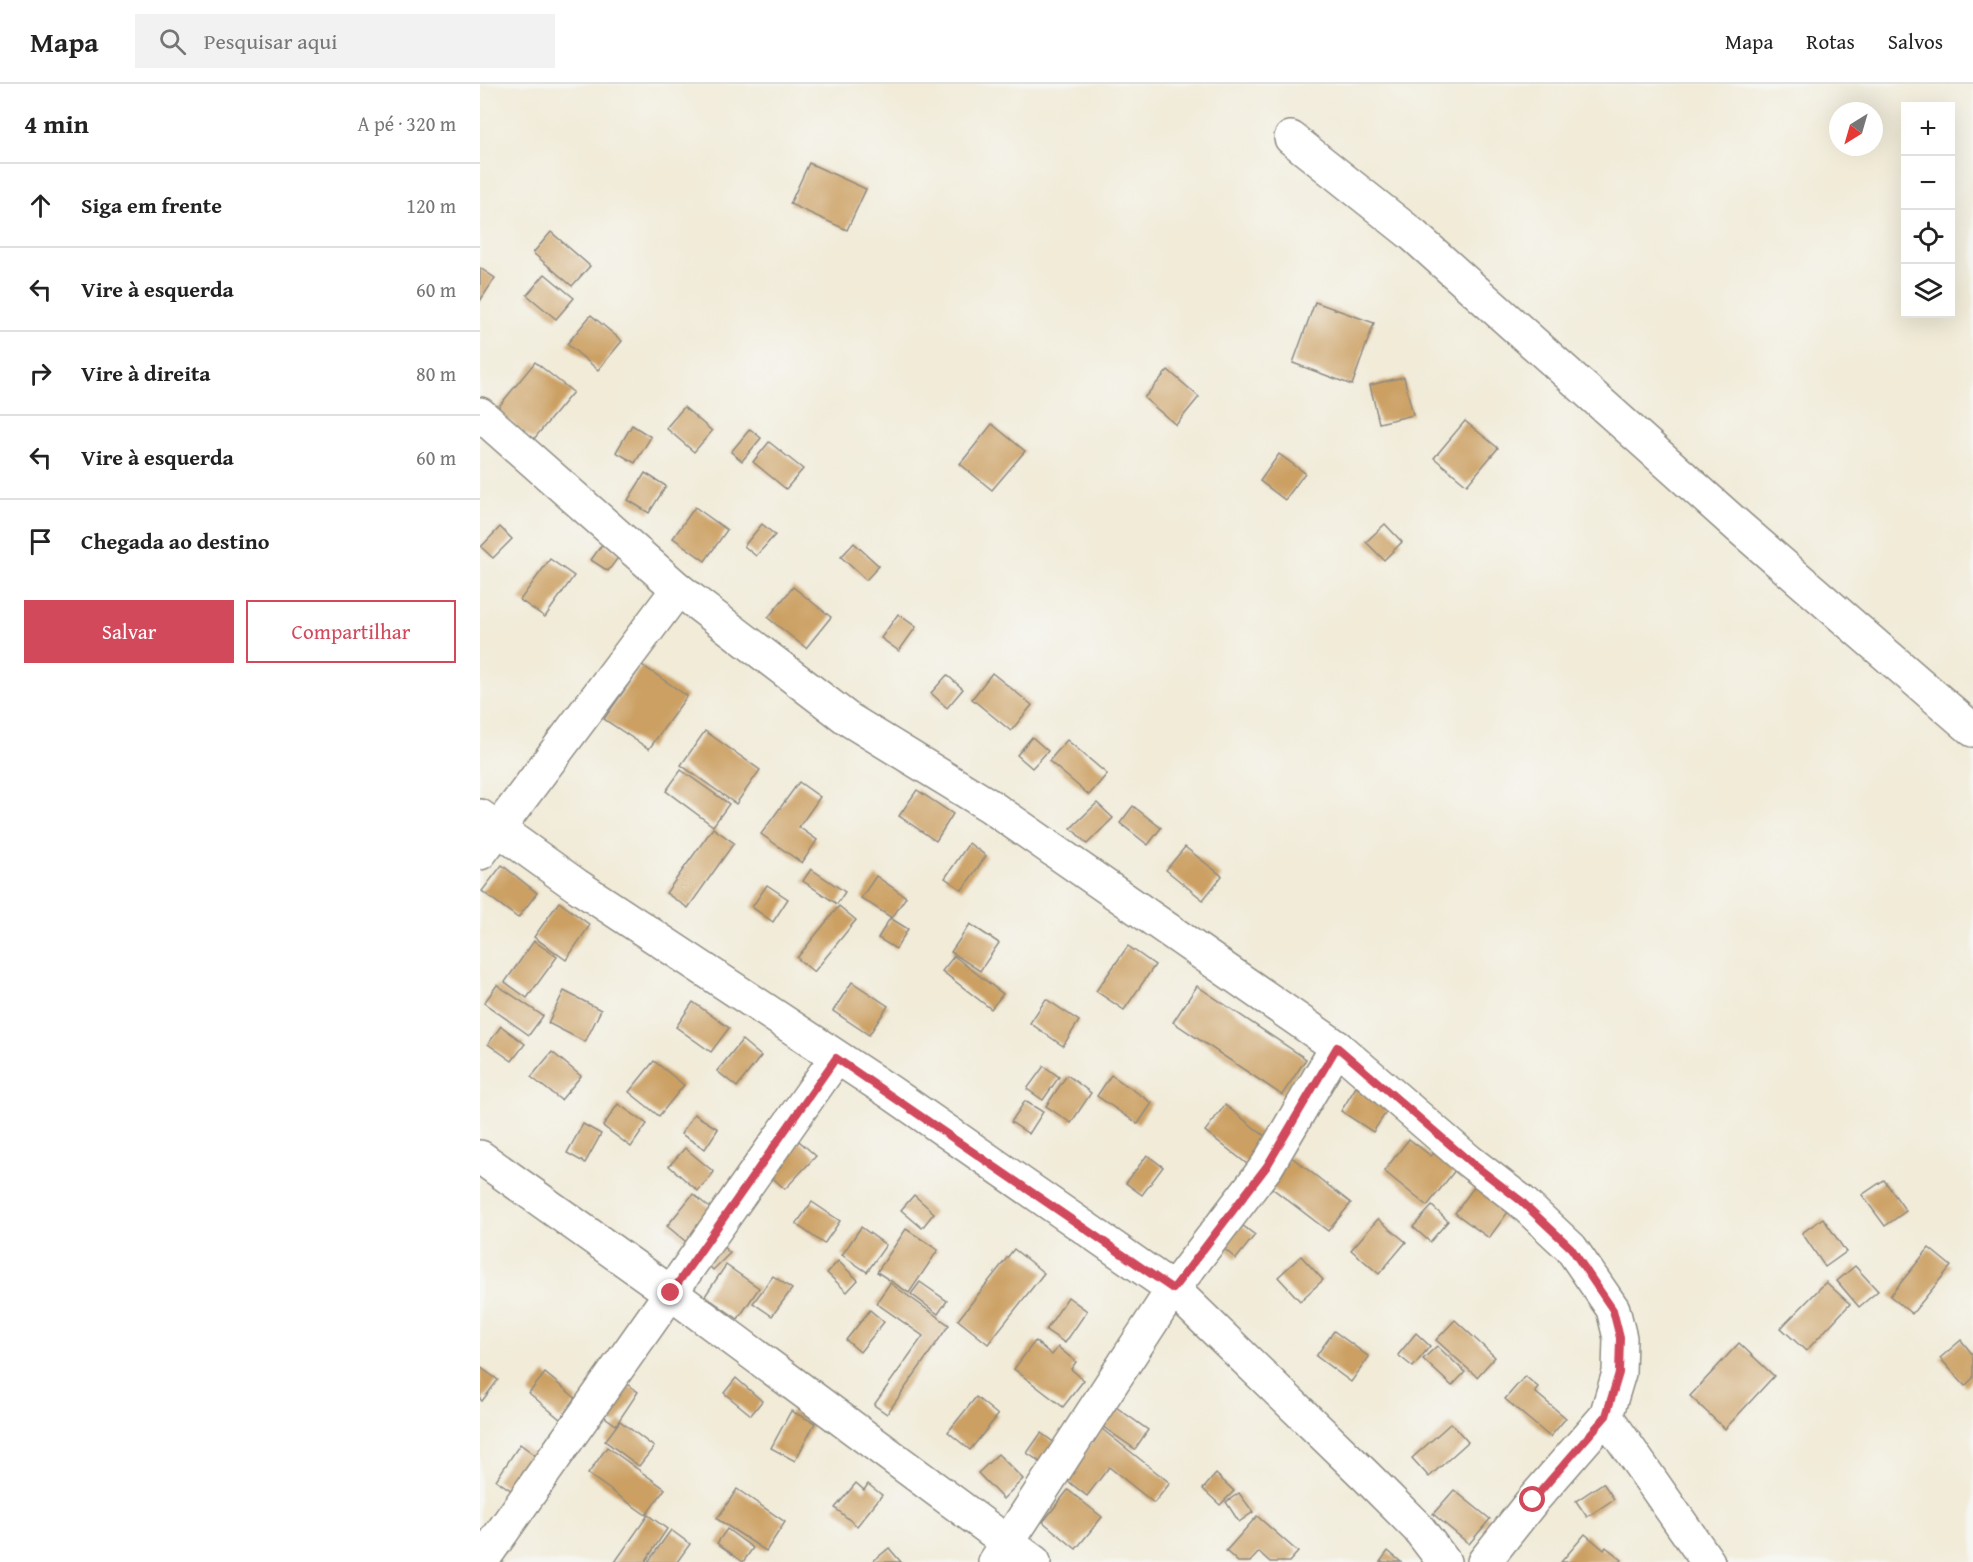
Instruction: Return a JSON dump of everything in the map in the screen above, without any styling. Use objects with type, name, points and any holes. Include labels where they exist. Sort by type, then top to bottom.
[{"type":"street","points":[[1291,138],[1413,235],[1756,542],[1973,730]]},
{"type":"street","points":[[480,414],[678,589],[848,719],[990,806],[1337,1047],[1469,1161],[1521,1201],[1571,1248],[1613,1310],[1620,1338],[1619,1373],[1606,1416],[1533,1500],[1484,1562]]},
{"type":"street","points":[[678,589],[486,832],[576,885],[836,1058],[1173,1289],[1418,1528],[1444,1562]]},
{"type":"street","points":[[480,1157],[671,1293],[1012,1556],[1173,1289],[1267,1166],[1337,1047]]},
{"type":"street","points":[[480,1562],[836,1058]]},
{"type":"street","points":[[1606,1416],[1708,1562]]},
{"type":"building","points":[[809,163],[866,189],[847,230],[790,204]]},
{"type":"building","points":[[551,232],[590,266],[572,286],[533,253]]},
{"type":"building","points":[[480,268],[495,278],[480,301]]},
{"type":"building","points":[[545,274],[574,298],[556,319],[527,295]]},
{"type":"building","points":[[1315,302],[1374,323],[1352,385],[1293,363]]},
{"type":"building","points":[[591,315],[622,341],[598,370],[567,344]]},
{"type":"building","points":[[535,362],[573,392],[533,440],[496,410]]},
{"type":"building","points":[[1168,370],[1199,397],[1176,425],[1144,398]]},
{"type":"building","points":[[1404,377],[1413,415],[1379,423],[1370,385]]},
{"type":"building","points":[[684,407],[712,431],[694,452],[666,428]]},
{"type":"building","points":[[1465,421],[1498,448],[1467,485],[1434,458]]},
{"type":"building","points":[[992,424],[1025,451],[992,490],[960,464]]},
{"type":"building","points":[[632,425],[651,437],[635,463],[616,452]]},
{"type":"building","points":[[750,429],[761,438],[742,461],[731,452]]},
{"type":"building","points":[[769,442],[803,469],[786,489],[753,462]]},
{"type":"building","points":[[1279,454],[1305,473],[1285,500],[1260,481]]},
{"type":"building","points":[[645,473],[666,486],[649,513],[628,500]]},
{"type":"building","points":[[695,507],[727,530],[705,561],[673,538]]},
{"type":"building","points":[[762,524],[775,535],[756,556],[744,546]]},
{"type":"building","points":[[1385,524],[1402,542],[1384,560],[1366,542]]},
{"type":"building","points":[[500,527],[512,539],[493,558],[481,547]]},
{"type":"building","points":[[603,543],[620,555],[608,571],[591,560]]},
{"type":"building","points":[[854,543],[879,566],[866,580],[841,557]]},
{"type":"building","points":[[550,559],[574,576],[545,617],[520,600]]},
{"type":"building","points":[[793,587],[831,617],[806,648],[768,618]]},
{"type":"building","points":[[898,614],[916,627],[899,651],[881,638]]},
{"type":"building","points":[[642,665],[687,696],[649,749],[604,719]]},
{"type":"building","points":[[992,673],[1032,705],[1011,731],[972,699]]},
{"type":"building","points":[[947,675],[963,689],[947,708],[931,693]]},
{"type":"building","points":[[705,731],[760,770],[736,804],[681,765]]},
{"type":"building","points":[[1032,737],[1048,751],[1032,768],[1017,755]]},
{"type":"building","points":[[1067,740],[1107,774],[1089,795],[1049,761]]},
{"type":"building","points":[[681,770],[729,804],[713,826],[666,791]]},
{"type":"building","points":[[799,782],[820,797],[799,827],[817,840],[802,863],[761,834]]},
{"type":"building","points":[[917,790],[953,814],[936,841],[899,816]]},
{"type":"building","points":[[1097,803],[1113,818],[1087,844],[1071,828]]},
{"type":"building","points":[[1133,806],[1161,828],[1148,845],[1120,823]]},
{"type":"building","points":[[713,828],[734,843],[688,908],[666,893]]},
{"type":"building","points":[[969,843],[986,856],[962,890],[945,878]]},
{"type":"building","points":[[1185,847],[1222,876],[1203,900],[1166,870]]},
{"type":"building","points":[[502,865],[537,893],[518,918],[482,891]]},
{"type":"building","points":[[811,869],[845,892],[837,904],[803,881]]},
{"type":"building","points":[[876,876],[906,897],[892,918],[861,898]]},
{"type":"building","points":[[767,885],[788,899],[773,922],[752,907]]},
{"type":"building","points":[[559,902],[590,925],[566,960],[534,937]]},
{"type":"building","points":[[839,906],[856,920],[814,972],[797,958]]},
{"type":"building","points":[[890,918],[908,929],[896,949],[878,938]]},
{"type":"building","points":[[970,924],[999,943],[980,971],[951,952]]},
{"type":"building","points":[[534,941],[557,957],[527,998],[505,982]]},
{"type":"building","points":[[1128,946],[1155,965],[1124,1010],[1096,991]]},
{"type":"building","points":[[954,956],[1003,994],[991,1009],[942,971]]},
{"type":"building","points":[[852,982],[888,1006],[869,1035],[833,1011]]},
{"type":"building","points":[[497,985],[543,1016],[529,1035],[484,1003]]},
{"type":"building","points":[[1197,986],[1306,1059],[1282,1095],[1173,1022]]},
{"type":"building","points":[[564,991],[601,1010],[585,1042],[548,1023]]},
{"type":"building","points":[[1046,999],[1079,1021],[1063,1046],[1030,1023]]},
{"type":"building","points":[[693,1002],[729,1028],[711,1052],[676,1027]]},
{"type":"building","points":[[501,1026],[525,1044],[512,1061],[488,1044]]},
{"type":"building","points":[[742,1040],[761,1056],[737,1087],[717,1071]]},
{"type":"building","points":[[552,1052],[581,1076],[561,1100],[531,1077]]},
{"type":"building","points":[[654,1061],[684,1085],[659,1116],[629,1092]]},
{"type":"building","points":[[1044,1066],[1059,1077],[1043,1100],[1027,1089]]},
{"type":"building","points":[[1067,1075],[1091,1093],[1071,1123],[1046,1106]]},
{"type":"building","points":[[1111,1075],[1152,1103],[1138,1124],[1097,1096]]},
{"type":"building","points":[[1356,1087],[1389,1108],[1373,1132],[1341,1111]]},
{"type":"building","points":[[1025,1101],[1043,1112],[1029,1134],[1011,1122]]},
{"type":"building","points":[[618,1104],[647,1124],[631,1147],[603,1126]]},
{"type":"building","points":[[1225,1105],[1271,1141],[1251,1167],[1205,1131]]},
{"type":"building","points":[[694,1114],[718,1129],[705,1149],[681,1134]]},
{"type":"building","points":[[583,1124],[601,1134],[585,1163],[567,1153]]},
{"type":"building","points":[[1409,1139],[1431,1156],[1435,1152],[1456,1169],[1427,1206],[1384,1171]]},
{"type":"building","points":[[799,1141],[816,1156],[785,1189],[768,1174]]},
{"type":"building","points":[[685,1148],[714,1172],[698,1191],[669,1166]]},
{"type":"building","points":[[1147,1155],[1163,1167],[1142,1195],[1126,1183]]},
{"type":"building","points":[[1290,1156],[1351,1203],[1328,1231],[1268,1185]]},
{"type":"building","points":[[1884,1180],[1906,1211],[1885,1226],[1862,1195]]},
{"type":"building","points":[[1477,1183],[1511,1208],[1489,1238],[1455,1213]]},
{"type":"building","points":[[693,1194],[716,1213],[691,1246],[667,1226]]},
{"type":"building","points":[[914,1195],[934,1213],[922,1228],[901,1210]]},
{"type":"building","points":[[812,1202],[840,1221],[824,1244],[796,1224]]},
{"type":"building","points":[[1432,1206],[1448,1221],[1430,1242],[1413,1227]]},
{"type":"building","points":[[1823,1218],[1846,1252],[1825,1267],[1802,1233]]},
{"type":"building","points":[[1378,1219],[1406,1242],[1379,1274],[1351,1250]]},
{"type":"building","points":[[1238,1222],[1255,1235],[1236,1259],[1220,1245]]},
{"type":"building","points":[[861,1227],[886,1245],[867,1272],[842,1255]]},
{"type":"building","points":[[906,1229],[938,1250],[909,1293],[877,1272]]},
{"type":"building","points":[[718,1242],[730,1253],[713,1270],[702,1258]]},
{"type":"building","points":[[1929,1248],[1951,1266],[1912,1314],[1890,1296]]},
{"type":"building","points":[[1014,1249],[1044,1273],[988,1344],[958,1320]]},
{"type":"building","points":[[1301,1256],[1323,1280],[1300,1301],[1278,1277]]},
{"type":"building","points":[[838,1261],[858,1280],[847,1292],[827,1273]]},
{"type":"building","points":[[726,1265],[759,1288],[738,1319],[705,1296]]},
{"type":"building","points":[[1855,1266],[1878,1291],[1859,1307],[1837,1281]]},
{"type":"building","points":[[773,1276],[792,1289],[772,1316],[753,1303]]},
{"type":"building","points":[[920,1282],[947,1301],[938,1314],[911,1294]]},
{"type":"building","points":[[1826,1282],[1850,1304],[1806,1351],[1781,1328]]},
{"type":"building","points":[[890,1283],[949,1325],[887,1414],[874,1405],[923,1336],[876,1303]]},
{"type":"building","points":[[1068,1297],[1087,1311],[1065,1343],[1046,1330]]},
{"type":"building","points":[[870,1310],[884,1322],[860,1352],[846,1340]]},
{"type":"building","points":[[1455,1320],[1495,1357],[1477,1377],[1436,1340]]},
{"type":"building","points":[[1334,1331],[1369,1357],[1351,1382],[1316,1356]]},
{"type":"building","points":[[1416,1333],[1430,1346],[1413,1367],[1398,1355]]},
{"type":"building","points":[[1961,1340],[1973,1355],[1973,1378],[1965,1386],[1940,1358]]},
{"type":"building","points":[[1035,1341],[1052,1355],[1058,1347],[1076,1362],[1071,1369],[1084,1380],[1063,1407],[1014,1369]]},
{"type":"building","points":[[1739,1343],[1774,1376],[1725,1429],[1690,1396]]},
{"type":"building","points":[[1437,1346],[1465,1372],[1452,1386],[1423,1359]]},
{"type":"building","points":[[480,1367],[498,1380],[482,1401],[480,1399]]},
{"type":"building","points":[[545,1373],[578,1400],[561,1420],[529,1393]]},
{"type":"building","points":[[1525,1376],[1538,1387],[1535,1392],[1566,1418],[1550,1437],[1505,1399]]},
{"type":"building","points":[[617,1377],[638,1392],[616,1425],[595,1410]]},
{"type":"building","points":[[736,1378],[762,1401],[751,1415],[724,1393]]},
{"type":"building","points":[[976,1397],[998,1415],[970,1450],[948,1432]]},
{"type":"building","points":[[1116,1407],[1148,1430],[1135,1449],[1102,1426]]},
{"type":"building","points":[[791,1411],[815,1423],[795,1461],[771,1448]]},
{"type":"building","points":[[620,1421],[654,1447],[639,1466],[605,1441]]},
{"type":"building","points":[[1451,1423],[1468,1442],[1429,1477],[1412,1458]]},
{"type":"building","points":[[1102,1429],[1170,1483],[1154,1503],[1109,1467],[1087,1496],[1064,1478]]},
{"type":"building","points":[[1041,1433],[1056,1444],[1042,1463],[1027,1453]]},
{"type":"building","points":[[520,1444],[539,1458],[515,1493],[496,1480]]},
{"type":"building","points":[[607,1447],[665,1489],[646,1515],[588,1474]]},
{"type":"building","points":[[998,1454],[1023,1479],[1003,1499],[978,1473]]},
{"type":"building","points":[[1216,1474],[1234,1491],[1220,1505],[1203,1489]]},
{"type":"building","points":[[856,1483],[864,1490],[868,1484],[882,1495],[857,1526],[835,1508]]},
{"type":"building","points":[[1603,1483],[1614,1499],[1587,1517],[1576,1501]]},
{"type":"building","points":[[737,1489],[785,1522],[766,1551],[717,1519]]},
{"type":"building","points":[[1068,1490],[1102,1517],[1076,1549],[1043,1522]]},
{"type":"building","points":[[1454,1490],[1490,1519],[1469,1544],[1433,1514]]},
{"type":"building","points":[[1239,1493],[1253,1512],[1239,1522],[1226,1502]]},
{"type":"building","points":[[648,1515],[667,1529],[645,1562],[615,1562]]},
{"type":"building","points":[[1257,1516],[1298,1552],[1289,1562],[1270,1562],[1259,1552],[1250,1562],[1238,1562],[1226,1551]]},
{"type":"building","points":[[727,1529],[753,1548],[743,1562],[717,1543]]},
{"type":"building","points":[[671,1530],[690,1544],[677,1562],[648,1562]]},
{"type":"building","points":[[1585,1534],[1604,1550],[1606,1547],[1622,1560],[1620,1562],[1561,1562]]},
{"type":"building","points":[[889,1548],[901,1562],[872,1562]]},
{"type":"building","points":[[1388,1551],[1401,1562],[1380,1562]]},
{"type":"route","points":[[671,1293],[836,1058],[890,1092],[960,1143],[1173,1289],[1267,1166],[1337,1047],[1469,1161],[1521,1201],[1571,1248],[1613,1310],[1620,1338],[1619,1373],[1606,1416],[1533,1500]]}]
